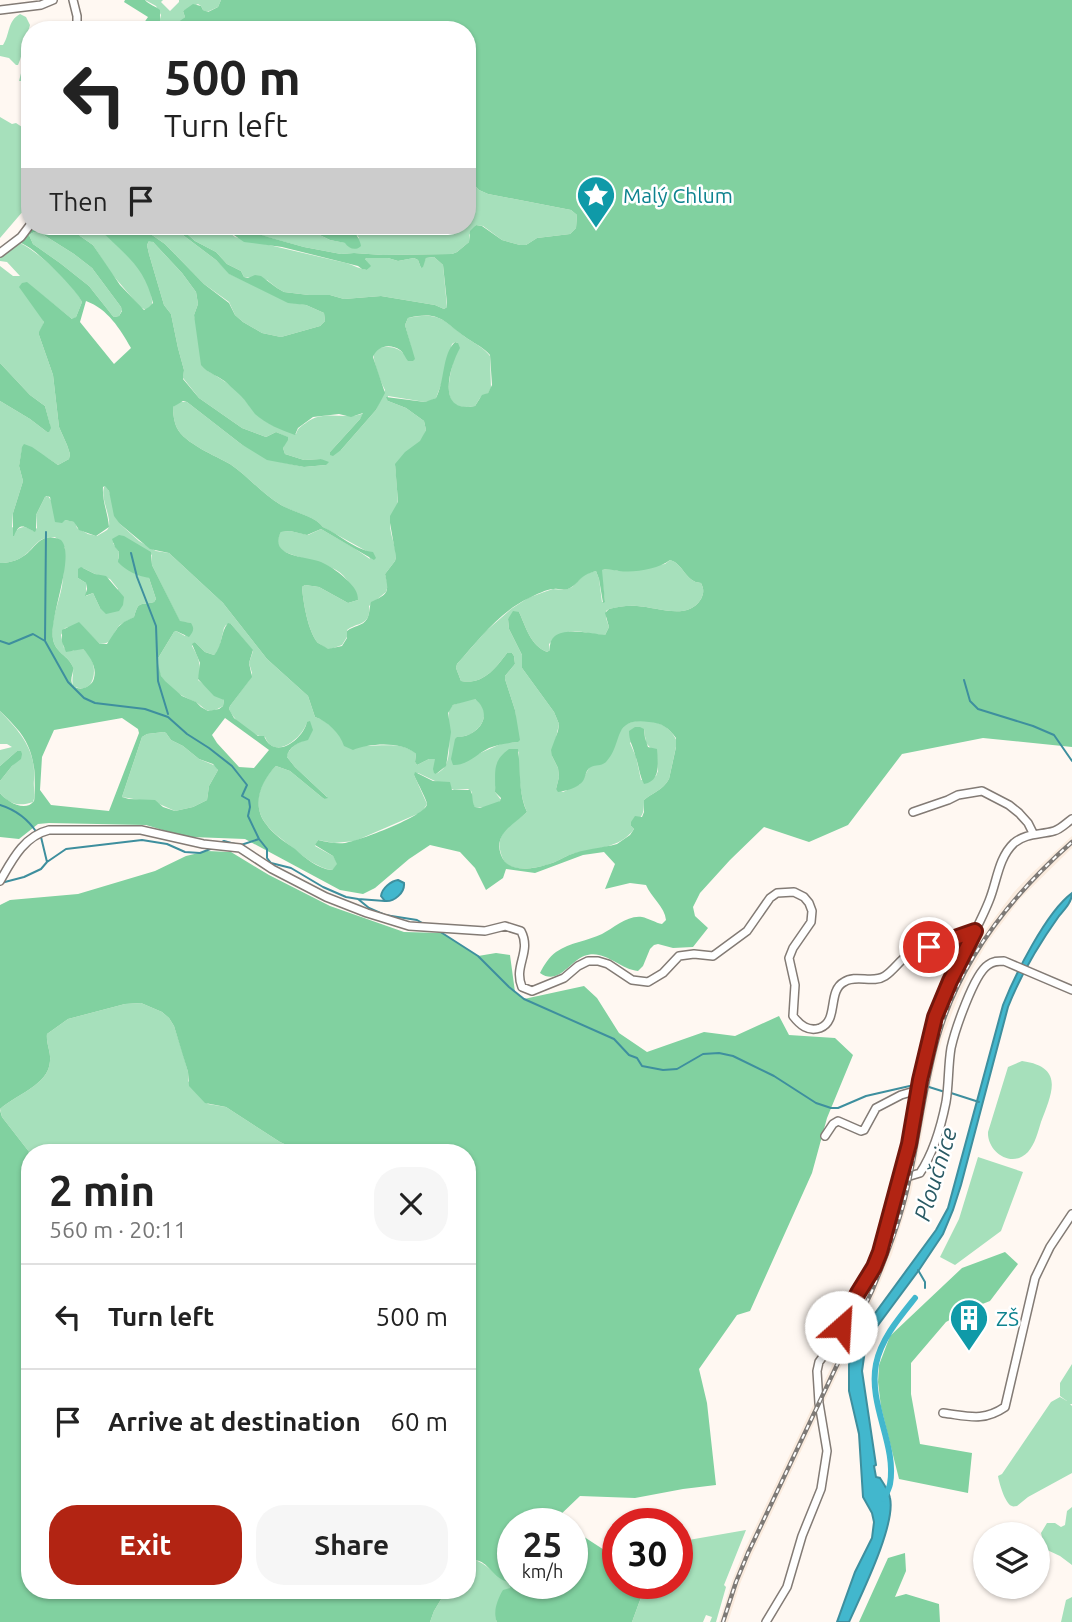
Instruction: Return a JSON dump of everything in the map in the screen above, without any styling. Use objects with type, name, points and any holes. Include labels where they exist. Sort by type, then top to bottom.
[{"type":"street","points":[[0,10],[41,5],[53,0]]},
{"type":"street","points":[[73,0],[77,21]]},
{"type":"street","points":[[0,253],[22,235]]},
{"type":"street","points":[[913,811],[958,794],[982,791],[1009,805],[1028,823],[1032,833]]},
{"type":"street","points":[[766,1622],[787,1587],[821,1489],[827,1451],[819,1403],[819,1362],[834,1341],[874,1267],[882,1244],[902,1174],[935,1017],[990,899],[1003,858],[1016,841],[1032,833],[1061,828],[1072,819]]},
{"type":"street","points":[[0,881],[25,843],[34,835],[49,831],[141,830],[203,844],[240,848],[272,869],[326,897],[409,926],[485,931],[505,926],[515,928],[521,931],[525,947],[518,979],[522,987],[532,992],[564,978],[589,961],[608,964],[632,979],[648,982],[663,973],[679,956],[713,956],[747,931],[770,898],[777,893],[794,892],[804,897],[812,911],[811,922],[789,958],[795,985],[793,1016],[803,1027],[810,1028],[820,1028],[826,1024],[835,995],[844,981],[876,980],[885,976],[909,954],[975,931]]},
{"type":"street","points":[[902,1174],[915,1176],[926,1164],[935,1141],[947,1092],[955,1032],[983,969],[993,962],[1004,961],[1072,990]]},
{"type":"street","points":[[825,1136],[832,1124],[838,1121],[864,1130],[876,1108],[901,1095],[918,1090]]},
{"type":"street","points":[[943,1413],[981,1418],[993,1415],[1005,1407],[1035,1278],[1049,1247],[1072,1214]]},
{"type":"shaded area","points":[[1072,836],[1072,848],[1020,899],[987,943],[957,1000],[942,1039],[911,1193],[892,1254],[752,1555],[728,1622],[719,1622],[744,1551],[884,1251],[903,1191],[934,1037],[949,997],[980,938],[1013,893]]},
{"type":"green space","points":[[145,0],[163,0],[161,2],[170,11],[179,0],[221,0],[218,7],[207,12],[198,4],[183,11],[185,17],[180,21],[160,21],[161,15],[156,6]]},
{"type":"green space","points":[[145,0],[160,10],[160,21],[145,21],[148,17],[124,2]]},
{"type":"green space","points":[[221,0],[1072,0],[1072,747],[983,738],[902,754],[848,825],[809,842],[764,827],[700,893],[693,907],[695,916],[708,928],[693,947],[654,945],[638,971],[591,954],[579,959],[558,975],[552,977],[540,973],[553,954],[561,949],[602,934],[626,920],[642,917],[662,924],[666,920],[646,885],[630,883],[605,889],[615,864],[604,852],[583,855],[535,873],[506,869],[503,878],[486,890],[475,868],[460,852],[430,845],[375,888],[363,894],[340,890],[245,839],[192,837],[146,825],[49,823],[38,824],[19,839],[0,837],[0,793],[11,802],[26,806],[34,801],[35,785],[33,762],[26,741],[0,711],[0,563],[20,558],[48,537],[61,540],[65,548],[66,559],[53,639],[56,647],[72,665],[72,683],[76,687],[85,688],[91,684],[95,674],[94,666],[83,649],[66,652],[62,642],[62,630],[79,622],[100,644],[107,644],[118,627],[134,617],[139,606],[156,599],[149,578],[132,573],[118,562],[119,552],[112,539],[119,535],[151,552],[152,565],[180,621],[192,625],[193,630],[189,637],[174,632],[157,660],[161,676],[182,696],[208,711],[223,706],[224,700],[214,696],[198,679],[200,663],[192,644],[195,642],[205,652],[214,655],[228,623],[253,650],[249,663],[252,677],[229,709],[234,718],[258,736],[264,736],[274,747],[288,745],[294,741],[310,721],[313,730],[308,740],[292,748],[287,757],[328,798],[324,799],[290,771],[276,766],[262,786],[259,809],[269,828],[322,868],[332,870],[337,864],[333,856],[315,845],[318,840],[338,843],[352,841],[390,827],[424,809],[427,802],[415,772],[433,781],[450,782],[452,790],[470,790],[475,807],[480,808],[500,801],[501,798],[495,792],[497,763],[509,749],[518,749],[521,789],[527,812],[506,830],[499,847],[504,861],[515,868],[543,866],[575,853],[617,844],[634,829],[631,822],[635,816],[642,817],[644,800],[661,789],[669,779],[676,738],[661,725],[637,722],[623,727],[606,762],[589,768],[578,786],[558,792],[558,768],[551,750],[559,724],[554,712],[522,668],[522,655],[509,629],[508,619],[513,611],[519,612],[536,645],[547,652],[550,650],[551,641],[563,633],[605,635],[609,627],[605,613],[609,609],[634,606],[672,611],[688,610],[701,599],[702,585],[691,580],[670,560],[639,571],[602,570],[603,603],[596,571],[568,589],[548,590],[529,598],[499,619],[456,668],[461,681],[476,681],[493,670],[507,653],[512,653],[515,664],[505,679],[515,710],[520,740],[489,748],[467,762],[453,765],[451,759],[455,739],[477,729],[484,718],[484,712],[475,699],[453,705],[448,713],[451,732],[446,766],[436,774],[433,769],[435,759],[417,765],[416,754],[403,747],[377,745],[353,750],[344,746],[332,728],[315,717],[308,696],[267,659],[223,603],[169,553],[150,549],[120,524],[114,516],[109,491],[105,486],[103,497],[109,527],[96,536],[79,530],[74,522],[55,522],[50,497],[47,496],[36,515],[35,532],[22,526],[13,536],[13,513],[23,481],[19,466],[24,444],[58,465],[69,459],[70,454],[59,427],[53,375],[39,335],[44,322],[19,287],[27,282],[72,319],[76,317],[82,302],[52,267],[23,244],[16,244],[0,257],[24,235],[29,235],[33,244],[89,286],[114,317],[119,316],[121,307],[92,268],[44,235],[79,235],[93,245],[120,285],[144,310],[153,303],[144,278],[131,260],[106,235],[152,235],[165,244],[204,284],[229,303],[235,315],[243,322],[262,333],[281,337],[320,326],[325,321],[324,313],[306,305],[288,303],[229,274],[216,260],[183,235],[188,235],[216,252],[227,264],[241,271],[244,277],[261,276],[284,292],[330,295],[344,299],[381,296],[444,309],[447,303],[443,265],[434,257],[426,258],[421,268],[418,260],[414,258],[398,261],[367,258],[365,259],[371,266],[367,270],[282,247],[244,242],[234,235],[262,235],[341,254],[452,254],[469,242],[470,235],[476,235],[476,225],[482,226],[502,240],[520,245],[526,245],[537,238],[570,234],[576,228],[577,215],[571,210],[488,194],[476,187],[476,21],[180,21],[185,17],[183,11],[193,4],[208,12],[218,7]],"holes":[[[149,241],[153,242],[196,292],[198,304],[194,315],[201,365],[228,384],[259,418],[295,435],[298,428],[313,417],[339,414],[351,417],[363,413],[330,452],[333,456],[376,410],[385,393],[373,357],[375,353],[388,346],[401,351],[408,361],[415,359],[405,325],[408,318],[436,317],[490,355],[492,385],[475,406],[463,407],[455,403],[450,396],[452,367],[460,348],[455,342],[448,353],[436,398],[425,402],[386,397],[388,401],[406,408],[424,421],[426,430],[420,441],[395,464],[398,502],[390,516],[390,523],[396,557],[385,574],[386,592],[371,602],[365,621],[347,631],[347,638],[342,646],[328,649],[314,638],[302,587],[319,587],[348,603],[358,600],[355,590],[342,575],[329,566],[284,551],[278,540],[281,532],[307,535],[321,529],[374,560],[376,558],[373,552],[353,545],[315,520],[281,505],[230,464],[193,444],[181,434],[174,418],[173,407],[183,401],[267,460],[304,467],[326,465],[329,462],[321,459],[304,460],[285,454],[283,448],[288,437],[276,432],[266,437],[242,428],[199,398],[183,379],[184,370],[171,314],[164,305],[147,245]],[[86,301],[107,314],[131,348],[114,364],[80,322]],[[122,718],[138,729],[139,733],[109,811],[51,805],[40,790],[42,757],[54,730]],[[225,718],[269,750],[254,768],[239,767],[212,735]],[[164,732],[199,759],[213,764],[218,770],[209,786],[207,800],[175,811],[163,807],[155,800],[122,797],[142,737]]]},
{"type":"green space","points":[[20,14],[28,21],[21,21],[21,56],[18,65],[9,58],[0,56],[0,45],[3,45]]},
{"type":"green space","points":[[0,117],[21,126],[21,214],[0,238]]},
{"type":"green space","points":[[476,187],[488,194],[571,210],[577,215],[576,228],[570,234],[537,238],[526,245],[502,240],[483,226],[476,225]]},
{"type":"green space","points":[[29,235],[44,235],[92,268],[121,307],[119,316],[114,317],[89,286],[33,244]]},
{"type":"green space","points":[[106,235],[141,271],[151,293],[152,305],[146,310],[140,307],[111,273],[93,245],[80,236]]},
{"type":"green space","points":[[152,235],[183,235],[230,274],[288,302],[306,305],[324,313],[325,321],[320,326],[281,337],[262,333],[235,315],[229,302],[204,284],[165,244]]},
{"type":"green space","points":[[188,235],[232,235],[367,270],[370,266],[365,259],[367,258],[398,261],[414,258],[418,260],[421,268],[426,258],[434,257],[443,265],[447,307],[444,309],[381,296],[344,299],[330,295],[284,292],[267,280],[244,277],[241,271],[227,264],[216,252]]},
{"type":"green space","points":[[261,235],[320,235],[346,243],[359,238],[357,235],[469,235],[469,242],[452,254],[341,254]]},
{"type":"green space","points":[[320,235],[357,235],[361,246],[353,249],[345,243]]},
{"type":"green space","points":[[149,241],[182,273],[196,292],[198,304],[194,315],[208,371],[235,389],[261,418],[273,426],[296,434],[300,427],[314,418],[364,413],[330,452],[341,450],[376,410],[385,390],[374,359],[375,350],[386,347],[403,353],[411,347],[405,325],[408,318],[436,317],[483,348],[490,356],[491,388],[475,406],[462,407],[454,403],[450,396],[450,375],[458,343],[455,342],[452,344],[436,398],[425,402],[388,396],[388,401],[406,408],[424,421],[426,430],[421,441],[395,466],[398,504],[390,524],[396,557],[385,574],[388,585],[386,592],[369,606],[366,620],[347,630],[347,637],[342,645],[328,650],[314,638],[302,587],[319,587],[348,603],[358,600],[351,587],[336,570],[282,551],[278,546],[278,538],[281,532],[308,535],[321,529],[370,559],[368,552],[315,520],[281,505],[230,464],[193,444],[181,434],[175,423],[173,407],[179,402],[187,402],[241,444],[281,462],[304,467],[326,465],[321,459],[304,460],[285,454],[283,448],[287,437],[276,432],[266,437],[242,428],[199,398],[183,378],[184,370],[171,314],[164,305],[149,254]]},
{"type":"green space","points":[[20,243],[55,269],[82,302],[76,317],[72,319],[27,283],[44,322],[39,335],[53,375],[59,427],[70,454],[69,459],[58,465],[46,457],[22,449],[19,466],[23,481],[13,513],[12,527],[17,530],[25,527],[33,531],[37,528],[36,515],[48,496],[65,520],[75,522],[77,528],[97,536],[109,526],[103,496],[105,485],[120,524],[139,541],[156,551],[169,553],[223,603],[267,659],[308,696],[315,717],[331,726],[343,741],[366,746],[392,745],[411,750],[416,754],[417,765],[435,759],[436,774],[443,769],[447,761],[449,710],[453,705],[473,698],[483,708],[483,721],[473,732],[457,737],[478,754],[503,743],[518,742],[515,710],[505,679],[515,664],[512,653],[507,653],[493,670],[476,681],[461,681],[456,668],[486,631],[511,609],[544,592],[572,587],[585,574],[596,571],[602,602],[605,602],[601,570],[618,571],[665,564],[670,560],[691,580],[701,583],[701,599],[688,610],[672,611],[634,606],[609,609],[606,611],[606,618],[609,627],[605,635],[570,632],[549,644],[550,650],[547,652],[536,645],[519,612],[508,619],[509,629],[522,655],[522,668],[554,712],[559,724],[552,756],[558,768],[556,789],[563,792],[580,784],[589,768],[626,724],[656,722],[674,735],[677,742],[669,779],[661,789],[644,800],[642,815],[631,826],[634,829],[628,836],[606,847],[572,854],[540,867],[518,868],[507,864],[500,849],[501,836],[527,812],[521,790],[519,751],[495,787],[501,800],[495,804],[475,807],[471,802],[472,792],[468,789],[454,790],[418,773],[414,775],[427,804],[422,812],[355,841],[334,843],[318,840],[315,846],[333,856],[338,864],[332,870],[312,862],[269,828],[261,817],[258,801],[262,786],[276,766],[290,771],[324,799],[327,797],[287,757],[293,747],[304,741],[307,722],[294,740],[275,747],[269,744],[265,737],[249,731],[235,718],[229,709],[250,679],[252,673],[249,663],[253,651],[231,624],[224,628],[219,649],[214,655],[205,652],[195,642],[192,646],[199,662],[198,680],[224,700],[223,706],[212,711],[206,710],[168,686],[158,669],[157,660],[174,632],[185,636],[191,623],[180,622],[152,565],[152,555],[134,545],[113,543],[119,552],[118,559],[149,578],[156,599],[139,606],[134,617],[120,625],[110,641],[105,643],[100,644],[79,623],[65,628],[61,635],[64,648],[73,651],[83,649],[90,657],[94,670],[89,685],[85,688],[73,686],[72,665],[56,647],[52,632],[62,586],[65,548],[55,537],[49,537],[20,558],[0,563],[0,401],[47,432],[50,425],[45,406],[30,395],[0,363],[0,266],[13,276],[20,276],[7,262],[0,261],[0,257]],"holes":[[[83,568],[110,579],[118,589],[100,608],[93,593],[86,596],[86,583],[78,578]],[[644,729],[646,743],[657,755],[658,771],[656,776],[641,780],[630,743]]]},
{"type":"green space","points":[[0,363],[30,395],[45,406],[51,428],[49,432],[0,401]]},
{"type":"green space","points":[[81,567],[106,576],[124,597],[119,611],[106,614],[93,593],[85,596],[86,583],[78,578],[78,569]]},
{"type":"green space","points":[[0,711],[20,734],[29,750],[34,769],[33,802],[15,804],[0,793],[0,781],[18,760],[17,751],[0,766],[0,750],[12,747],[0,744]]},
{"type":"green space","points":[[635,727],[644,729],[648,747],[657,749],[656,775],[644,784],[630,738],[629,731]]},
{"type":"green space","points":[[164,732],[199,759],[216,766],[218,770],[209,786],[207,800],[175,811],[157,803],[122,797],[142,737]]},
{"type":"green space","points":[[17,751],[21,751],[21,759],[0,781],[0,766]]},
{"type":"green space","points":[[207,851],[231,852],[330,906],[404,932],[442,933],[478,956],[496,953],[510,955],[515,992],[524,999],[584,986],[597,998],[619,1033],[647,1052],[704,1032],[735,1036],[779,1016],[789,1035],[835,1038],[853,1055],[827,1118],[812,1173],[750,1311],[737,1315],[699,1369],[707,1403],[716,1485],[635,1498],[580,1496],[567,1508],[497,1508],[497,1575],[482,1562],[476,1561],[476,1144],[284,1144],[226,1107],[205,1103],[189,1086],[188,1072],[169,1018],[141,1003],[125,1004],[68,1019],[47,1034],[50,1061],[44,1077],[0,1109],[0,905],[10,900],[78,894],[155,871],[186,856]]},
{"type":"green space","points":[[141,1003],[169,1018],[183,1054],[188,1081],[208,1104],[226,1107],[284,1144],[23,1144],[2,1117],[0,1109],[44,1077],[50,1061],[47,1034],[68,1019],[125,1004]]},
{"type":"green space","points":[[1022,1061],[1045,1069],[1052,1083],[1049,1101],[1036,1138],[1028,1152],[1015,1159],[996,1152],[988,1132],[1008,1067]]},
{"type":"green space","points":[[0,1110],[2,1117],[23,1144],[21,1599],[441,1599],[430,1622],[0,1622]]},
{"type":"green space","points":[[978,1157],[1023,1172],[1001,1231],[955,1265],[940,1257],[959,1219]]},
{"type":"green space","points":[[1005,1252],[1018,1264],[990,1301],[946,1322],[911,1363],[911,1394],[920,1444],[972,1453],[968,1493],[899,1479],[881,1407],[878,1382],[879,1365],[890,1336],[962,1268]]},
{"type":"green space","points":[[1072,1364],[1072,1473],[1017,1506],[1012,1506],[1005,1497],[998,1476],[1051,1402],[1060,1397],[1067,1401],[1060,1396],[1060,1383]]},
{"type":"green space","points":[[1072,1507],[1072,1565],[1050,1551],[1050,1523],[1061,1527],[1065,1525],[1067,1511]]},
{"type":"green space","points":[[746,1530],[724,1585],[726,1587],[716,1622],[710,1622],[712,1617],[706,1615],[703,1622],[632,1622],[640,1599],[693,1599],[693,1539]]},
{"type":"green space","points":[[588,1539],[602,1549],[602,1599],[640,1599],[632,1622],[497,1622],[495,1610],[498,1601],[588,1599]]},
{"type":"green space","points":[[905,1553],[906,1571],[895,1597],[906,1594],[939,1604],[940,1622],[859,1622],[888,1558]]},
{"type":"green space","points":[[476,1561],[497,1575],[497,1599],[501,1599],[496,1612],[497,1622],[430,1622],[441,1599],[476,1599]]},
{"type":"green space","points":[[1072,1597],[1072,1622],[1061,1622],[1066,1600]]},
{"type":"water","points":[[398,880],[404,883],[401,893],[392,900],[385,901],[381,896],[383,890]]},
{"type":"water","points":[[1072,893],[1068,905],[1031,960],[1008,1007],[961,1185],[943,1234],[873,1332],[865,1350],[862,1371],[876,1465],[874,1466],[876,1477],[880,1478],[889,1493],[890,1510],[883,1542],[849,1622],[837,1622],[855,1572],[872,1538],[874,1522],[863,1497],[859,1434],[849,1391],[849,1364],[865,1327],[936,1230],[948,1208],[1003,1005],[1023,961],[1042,929]]},
{"type":"waterway","points":[[45,640],[46,532]]},
{"type":"waterway","points":[[131,553],[156,626],[158,681],[168,714]]},
{"type":"waterway","points":[[0,641],[9,644],[33,634],[45,641],[68,682],[84,698],[95,703],[145,709],[168,717],[187,734],[209,748],[232,766],[247,785],[242,796],[249,800],[248,816],[259,839]]},
{"type":"waterway","points":[[964,680],[970,701],[978,709],[1054,735],[1072,761]]},
{"type":"waterway","points":[[0,805],[21,816],[37,833]]},
{"type":"waterway","points":[[41,837],[47,862]]},
{"type":"waterway","points":[[241,845],[259,839],[267,849],[267,858],[271,863],[291,868],[323,887],[358,899],[369,908],[385,915],[417,920],[424,924]]},
{"type":"waterway","points":[[1,883],[41,869],[66,849],[142,840],[167,844],[185,852],[200,853],[213,848]]},
{"type":"waterway","points":[[220,843],[224,841],[235,844]]},
{"type":"waterway","points":[[358,899],[385,901]]},
{"type":"waterway","points":[[439,931],[478,956],[524,999],[614,1039],[629,1055],[637,1058],[642,1066],[663,1070],[677,1069],[703,1054],[733,1056],[774,1076],[816,1103],[831,1108],[838,1108],[866,1096],[914,1085]]},
{"type":"waterway","points":[[929,1087],[945,1092]]},
{"type":"waterway","points":[[951,1093],[979,1102]]},
{"type":"waterway","points":[[918,1270],[925,1282],[925,1288]]},
{"type":"waterway","points":[[884,1499],[890,1484],[891,1469],[876,1395],[876,1364],[886,1337],[915,1298]]},
{"type":"railway","points":[[723,1622],[748,1553],[872,1291],[892,1241],[907,1190],[938,1038],[960,981],[974,955],[1009,906],[1072,842]]},
{"type":"place","name":"Malý Chlum","points":[[596,229]]},
{"type":"place","name":"ZŠ","points":[[969,1352]]},
{"type":"route","points":[[841,1327],[880,1252],[902,1174],[935,1017],[975,931],[929,947]]},
{"type":"water label","name":"Ploučnice","points":[[935,1174]]}]
